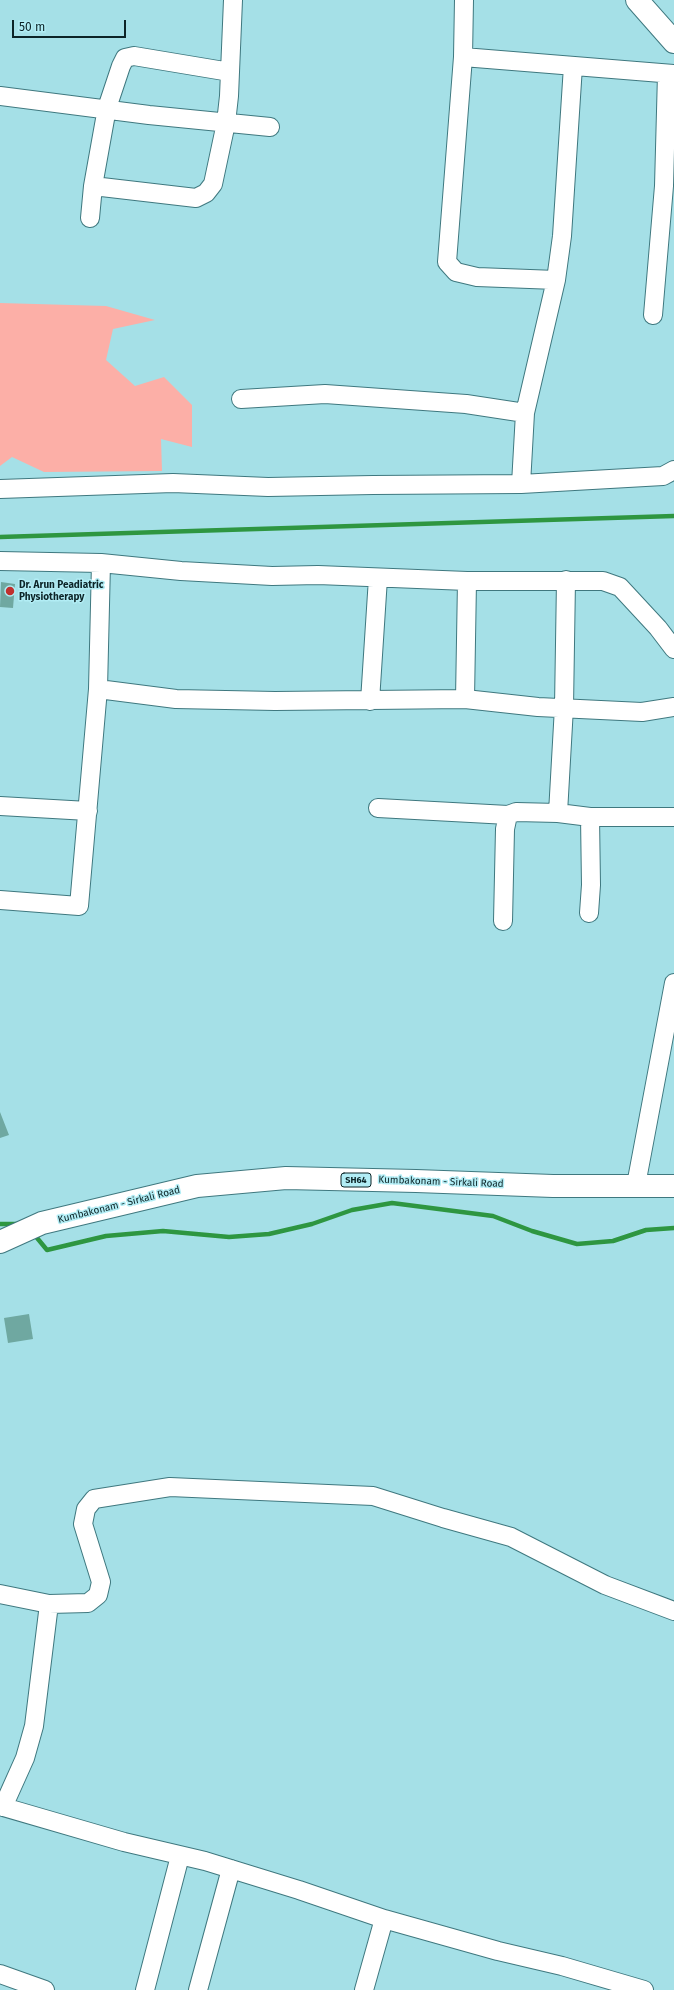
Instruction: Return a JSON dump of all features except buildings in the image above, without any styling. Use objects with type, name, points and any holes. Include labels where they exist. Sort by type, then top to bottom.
[{"type":"main road","points":[[637,0],[670,33]]},
{"type":"main road","name":"Kumbakonam - Sirkali Road","points":[[0,1242],[32,1227],[198,1186],[286,1178],[416,1180],[553,1186],[674,1186]]},
{"type":"street","points":[[93,186],[196,198],[206,193],[213,184],[230,96],[233,0]]},
{"type":"street","points":[[464,0],[463,57],[447,262],[456,272],[476,278],[556,280]]},
{"type":"street","points":[[90,218],[93,186],[107,108],[125,58],[134,56],[230,72]]},
{"type":"street","points":[[463,57],[670,74],[664,186],[653,315]]},
{"type":"street","points":[[521,484],[525,413],[556,280],[562,236],[573,66]]},
{"type":"street","points":[[0,96],[107,108],[149,115],[270,127]]},
{"type":"street","points":[[240,399],[326,394],[466,404],[525,413]]},
{"type":"street","points":[[0,489],[172,483],[268,487],[373,484],[521,484],[663,476],[674,470]]},
{"type":"street","points":[[0,561],[101,563],[181,571],[264,575],[318,575],[467,581],[603,581],[620,587],[658,628],[674,649]]},
{"type":"street","points":[[0,900],[79,906],[98,689],[101,563]]},
{"type":"street","points":[[370,701],[378,578]]},
{"type":"street","points":[[558,813],[564,707],[566,580]]},
{"type":"street","points":[[465,699],[467,581]]},
{"type":"street","points":[[98,689],[176,699],[370,701],[465,699],[538,707],[564,707],[642,712],[674,707]]},
{"type":"street","points":[[0,806],[88,812]]},
{"type":"street","points":[[378,808],[508,814],[516,812],[558,813],[590,818],[674,817]]},
{"type":"street","points":[[503,921],[505,829],[508,814]]},
{"type":"street","points":[[589,914],[591,885],[590,818]]},
{"type":"street","points":[[636,1185],[674,984]]},
{"type":"street","points":[[0,1594],[49,1604],[88,1603],[98,1595],[101,1582],[83,1524],[86,1510],[94,1499],[170,1487],[373,1496],[443,1518],[512,1537],[605,1585],[674,1611]]},
{"type":"street","points":[[49,1604],[34,1726],[25,1758],[2,1807],[231,1869],[384,1919],[498,1951],[562,1966],[644,1990]]},
{"type":"street","points":[[145,1990],[180,1856]]},
{"type":"street","points":[[198,1990],[231,1869]]},
{"type":"street","points":[[364,1990],[384,1919]]},
{"type":"street","points":[[0,1974],[45,1990]]},
{"type":"shaded area","points":[[0,303],[106,306],[155,320],[113,329],[106,360],[135,386],[164,377],[192,405],[192,447],[161,439],[162,471],[44,472],[12,457],[0,466]]},
{"type":"waterway","points":[[0,537],[674,516]]},
{"type":"waterway","points":[[33,1233],[47,1250],[106,1236],[163,1231],[229,1237],[269,1234],[312,1224],[352,1210],[392,1203],[493,1216],[532,1231],[577,1244],[613,1241],[646,1230],[674,1228]]},
{"type":"waterway","points":[[0,1224],[19,1224]]},
{"type":"place","name":"Dr. Arun Peadiatric Physiotherapy","points":[[10,591]]}]
